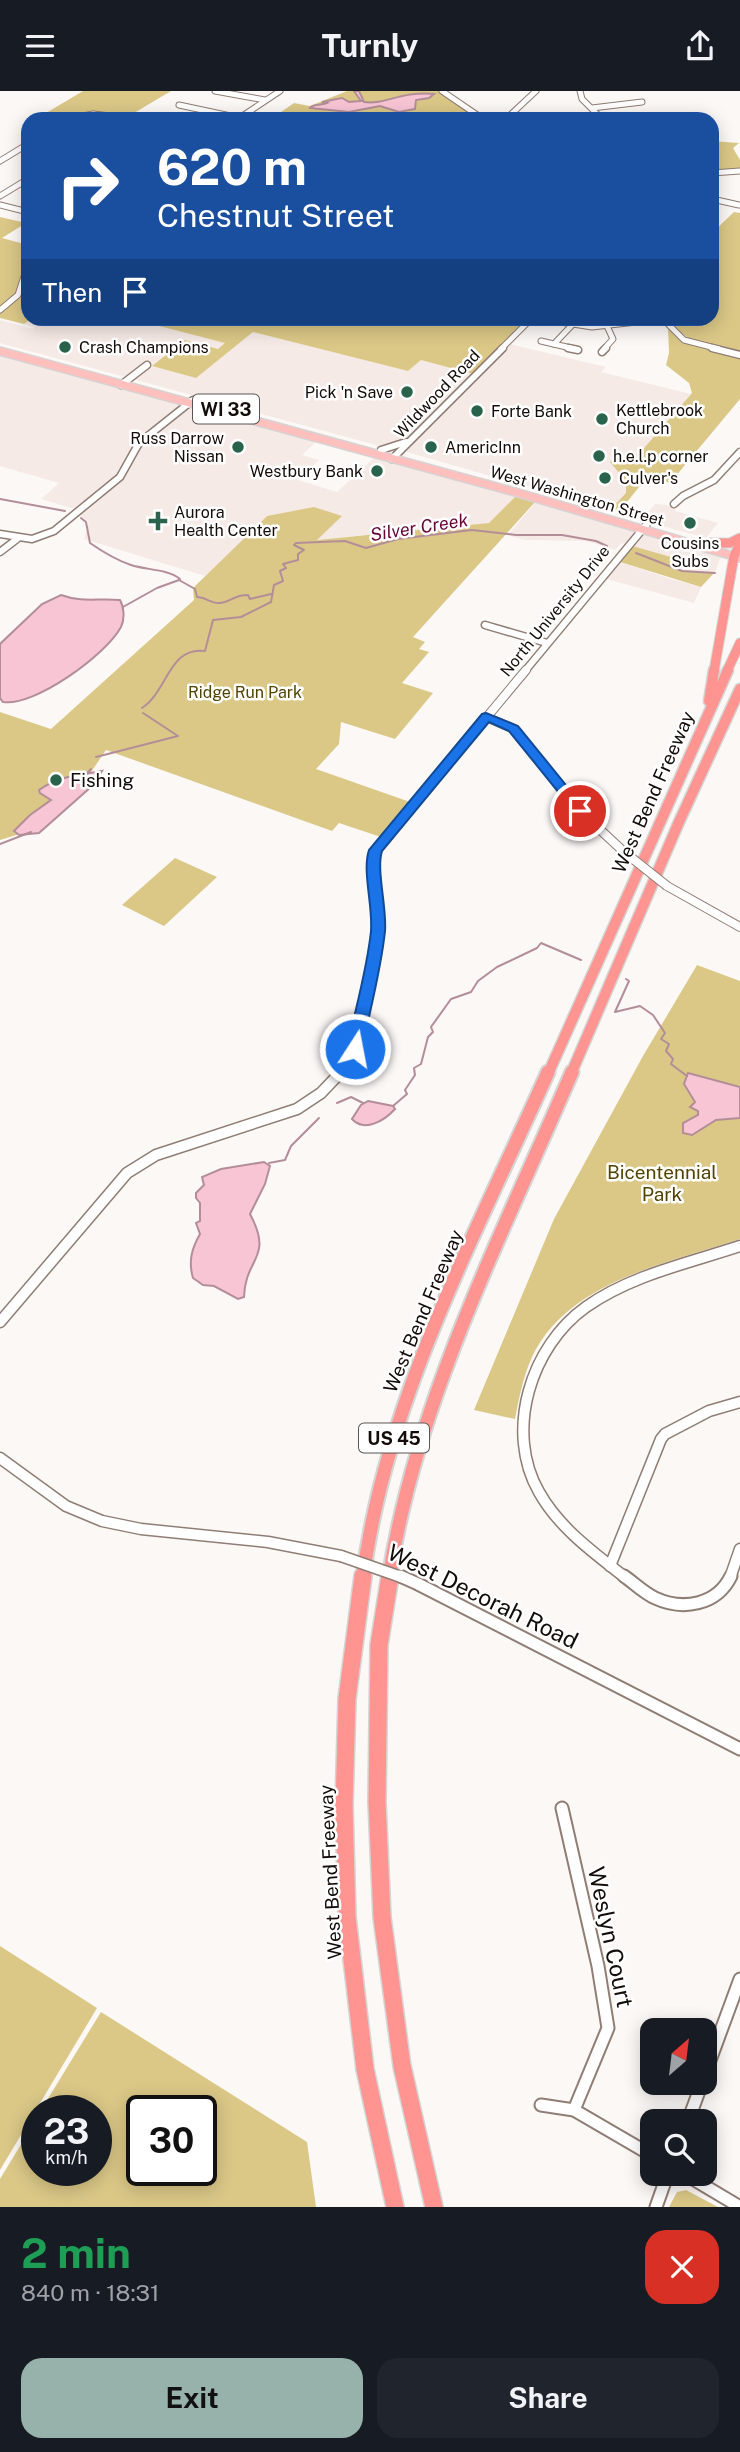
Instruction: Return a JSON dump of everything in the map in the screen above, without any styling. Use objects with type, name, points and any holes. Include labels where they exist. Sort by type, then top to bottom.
[{"type":"highway","points":[[710,543],[730,543],[740,538]]},
{"type":"highway","points":[[704,725],[738,552]]},
{"type":"highway","name":"West Bend Freeway","points":[[395,2207],[365,2069],[348,1917],[344,1805],[346,1699],[368,1535],[411,1380],[740,643]]},
{"type":"highway","name":"West Bend Freeway","points":[[434,2207],[402,2066],[382,1917],[377,1802],[379,1645],[395,1541],[437,1387],[679,822],[740,689]]},
{"type":"highway","points":[[720,733],[740,701]]},
{"type":"main road","name":"West Washington Street","points":[[0,346],[191,402],[738,552]]},
{"type":"main road","name":"West Washington Street","points":[[0,351],[124,382]]},
{"type":"main road","name":"West Washington Street","points":[[191,402],[381,450],[394,457]]},
{"type":"main road","name":"West Washington Street","points":[[644,526],[738,552]]},
{"type":"street","points":[[215,91],[265,100]]},
{"type":"street","points":[[248,112],[279,91]]},
{"type":"street","points":[[442,91],[473,112]]},
{"type":"street","points":[[514,112],[536,91]]},
{"type":"street","points":[[580,91],[582,99],[596,112]]},
{"type":"street","points":[[592,108],[642,101]]},
{"type":"street","points":[[179,105],[211,112]]},
{"type":"street","points":[[0,161],[21,148]]},
{"type":"street","points":[[719,172],[740,171]]},
{"type":"street","points":[[0,196],[21,183]]},
{"type":"street","points":[[719,201],[739,205]]},
{"type":"street","points":[[0,205],[21,210]]},
{"type":"street","points":[[0,310],[18,295],[21,282]]},
{"type":"street","name":"Wildwood Road","points":[[394,457],[524,326]]},
{"type":"street","points":[[554,344],[567,326]]},
{"type":"street","points":[[602,352],[613,339],[607,326]]},
{"type":"street","points":[[670,326],[684,340],[740,355]]},
{"type":"street","points":[[541,341],[578,350]]},
{"type":"street","points":[[124,382],[147,365]]},
{"type":"street","points":[[0,534],[16,539],[32,539],[54,531],[120,477],[139,443],[191,402]]},
{"type":"street","points":[[381,450],[394,448],[410,440]]},
{"type":"street","points":[[674,504],[679,498],[713,479],[731,465],[740,452]]},
{"type":"street","name":"North University Drive","points":[[0,1322],[127,1173],[156,1155],[297,1109],[321,1093],[343,1070],[355,1049],[378,933],[379,905],[372,860],[376,850],[644,526]]},
{"type":"street","points":[[0,552],[16,539]]},
{"type":"street","points":[[485,625],[547,643]]},
{"type":"street","points":[[486,717],[513,729],[580,811],[623,851],[667,886],[740,927]]},
{"type":"street","points":[[740,1246],[615,1290],[587,1306],[548,1344],[531,1375],[522,1422],[525,1462],[534,1488],[567,1531],[652,1597],[666,1604],[684,1606],[708,1600],[720,1593],[729,1581],[740,1549]]},
{"type":"street","points":[[610,1566],[661,1439],[665,1434],[709,1411],[740,1402]]},
{"type":"street","name":"West Decorah Road","points":[[0,1458],[66,1506],[102,1521],[141,1529],[268,1542],[341,1556],[379,1567],[418,1584],[740,1749]]},
{"type":"street","name":"Weslyn Court","points":[[562,1808],[598,1966],[608,2028],[574,2110]]},
{"type":"street","points":[[718,2039],[740,1979]]},
{"type":"street","points":[[541,2105],[574,2110],[640,2148]]},
{"type":"street","points":[[656,2207],[663,2186]]},
{"type":"street","points":[[705,2186],[740,2207]]},
{"type":"shaded area","points":[[354,91],[359,91],[364,102],[379,102],[412,94],[434,94],[429,98],[416,100],[415,109],[399,112],[380,106],[349,112],[310,108],[327,103],[322,102],[342,98],[349,102],[361,101]]},
{"type":"shaded area","points":[[0,320],[33,329],[31,326],[159,326],[226,343],[218,349],[185,340],[152,366],[195,377],[253,332],[408,371],[421,360],[473,374],[410,438],[387,448],[0,343]]},
{"type":"shaded area","points":[[510,344],[606,367],[601,372],[691,394],[631,463],[613,459],[611,462],[626,481],[626,493],[610,510],[407,452],[413,440]]},
{"type":"shaded area","points":[[0,353],[318,440],[302,455],[319,460],[298,480],[337,492],[376,456],[722,554],[715,572],[682,572],[669,560],[670,557],[621,543],[615,550],[587,541],[524,540],[508,535],[535,503],[490,523],[315,540],[341,515],[267,516],[205,576],[84,539],[89,522],[78,514],[81,511],[41,499],[59,483],[0,466]]},
{"type":"shaded area","points":[[655,504],[666,505],[676,509],[675,511],[718,523],[706,538],[641,520]]},
{"type":"shaded area","points":[[617,561],[701,587],[694,603],[603,578]]},
{"type":"shaded area","points":[[61,595],[83,600],[120,600],[124,613],[121,627],[101,651],[68,677],[32,696],[3,702],[0,698],[0,644],[42,604]]},
{"type":"shaded area","points":[[102,771],[92,786],[39,833],[19,835],[14,831],[51,800],[39,790],[62,779]]},
{"type":"shaded area","points":[[688,1073],[740,1087],[740,1118],[716,1120],[692,1135],[683,1133],[683,1123],[698,1115],[698,1111],[690,1107],[695,1102],[684,1084]]},
{"type":"shaded area","points":[[368,1101],[393,1106],[395,1109],[375,1123],[357,1123],[352,1119],[361,1105]]},
{"type":"shaded area","points":[[264,1162],[270,1166],[265,1184],[250,1214],[257,1229],[259,1249],[249,1273],[244,1297],[238,1299],[214,1286],[203,1285],[193,1278],[192,1255],[200,1234],[196,1223],[200,1221],[200,1203],[196,1193],[204,1185],[202,1177],[221,1169]]},
{"type":"green space","points":[[83,91],[171,91],[136,112],[48,112]]},
{"type":"green space","points":[[347,91],[441,91],[471,112],[281,112],[294,103],[310,106]]},
{"type":"green space","points":[[719,142],[739,143],[733,148],[740,160],[740,170],[719,172]]},
{"type":"green space","points":[[734,212],[740,213],[740,353],[692,340],[673,326],[719,326],[719,226]]},
{"type":"green space","points":[[0,217],[21,222],[21,226],[2,238],[21,243],[21,323],[0,318]]},
{"type":"green space","points":[[159,326],[520,326],[473,374],[421,360],[408,371],[253,332],[196,378],[152,366],[185,340],[218,349],[225,343]]},
{"type":"green space","points":[[668,327],[684,342],[740,356],[740,399],[670,483],[647,477],[622,512],[611,509],[626,493],[626,481],[610,462],[613,459],[631,463],[692,393],[689,383],[666,365],[669,353]]},
{"type":"green space","name":"Ridge Run Park","points":[[515,497],[535,502],[413,637],[425,642],[419,649],[429,652],[402,683],[433,693],[395,739],[341,722],[339,744],[316,769],[410,802],[381,837],[339,823],[332,831],[106,750],[87,778],[39,828],[0,840],[0,712],[51,729],[194,600],[193,588],[267,516],[314,507],[342,516],[317,540],[489,523]]},
{"type":"green space","points":[[629,545],[671,557],[669,560],[682,572],[715,572],[701,587],[617,561]]},
{"type":"green space","points":[[175,858],[217,877],[164,926],[122,905]]},
{"type":"green space","name":"Bicentennial Park","points":[[697,965],[740,981],[740,1239],[652,1267],[595,1293],[570,1310],[548,1331],[529,1365],[515,1419],[474,1410],[554,1219],[643,1056]]},
{"type":"green space","points":[[0,1946],[97,2008],[45,2095],[21,2095],[21,2135],[0,2170]]},
{"type":"green space","points":[[101,2012],[307,2142],[316,2207],[0,2207],[0,2179],[21,2144],[21,2186],[112,2186],[112,2095],[50,2095]]},
{"type":"green space","points":[[686,2190],[718,2207],[669,2207],[677,2192]]},
{"type":"waterway","points":[[0,499],[65,511]]},
{"type":"waterway","points":[[81,518],[86,522],[90,543],[105,553],[131,565],[163,571],[180,579]]},
{"type":"waterway","name":"Silver Creek","points":[[142,708],[158,691],[176,662],[193,651],[205,651],[213,620],[241,617],[271,602],[274,585],[283,581],[280,571],[286,568],[283,564],[298,560],[298,554],[304,550],[294,545],[296,543],[345,541],[366,548],[398,539],[472,530],[516,535],[562,535],[596,541],[607,546]]},
{"type":"waterway","name":"Silver Creek","points":[[636,553],[682,571],[715,573]]},
{"type":"waterway","points":[[123,607],[157,588],[179,580],[195,589],[197,597],[217,603],[243,595],[248,595],[250,599],[271,594]]},
{"type":"waterway","name":"Silver Creek","points":[[96,757],[178,736],[143,713]]},
{"type":"waterway","name":"Silver Creek","points":[[85,775],[91,769]]},
{"type":"waterway","name":"Silver Creek","points":[[0,844],[31,832]]},
{"type":"waterway","points":[[393,1106],[407,1094],[405,1090],[415,1075],[414,1068],[421,1064],[428,1037],[433,1032],[431,1027],[451,999],[471,992],[478,981],[497,967],[537,948],[541,943],[581,960]]},
{"type":"waterway","points":[[626,979],[629,981],[615,1012],[640,1006],[653,1015],[665,1033],[661,1039],[669,1044],[666,1051],[673,1059],[671,1064],[687,1076]]},
{"type":"waterway","points":[[337,1103],[351,1097],[363,1103]]},
{"type":"waterway","points":[[269,1163],[285,1160],[291,1146],[319,1118]]},
{"type":"place","name":"Crash Champions","points":[[65,347]]},
{"type":"place","name":"Pick 'n Save","points":[[407,392]]},
{"type":"place","name":"Forte Bank","points":[[477,411]]},
{"type":"place","name":"Kettlebrook Church","points":[[602,419]]},
{"type":"place","name":"Russ Darrow Nissan","points":[[238,447]]},
{"type":"place","name":"AmericInn","points":[[431,447]]},
{"type":"place","name":"h.e.l.p corner","points":[[599,456]]},
{"type":"place","name":"Westbury Bank","points":[[377,471]]},
{"type":"place","name":"Culver's","points":[[605,478]]},
{"type":"place","name":"Aurora Health Center","points":[[158,521]]},
{"type":"place","name":"Cousins Subs","points":[[690,523]]},
{"type":"place","name":"Fishing","points":[[56,780]]},
{"type":"route","points":[[355,1049],[378,933],[379,905],[372,860],[388,834],[486,717],[505,723],[513,729],[580,811]]}]
